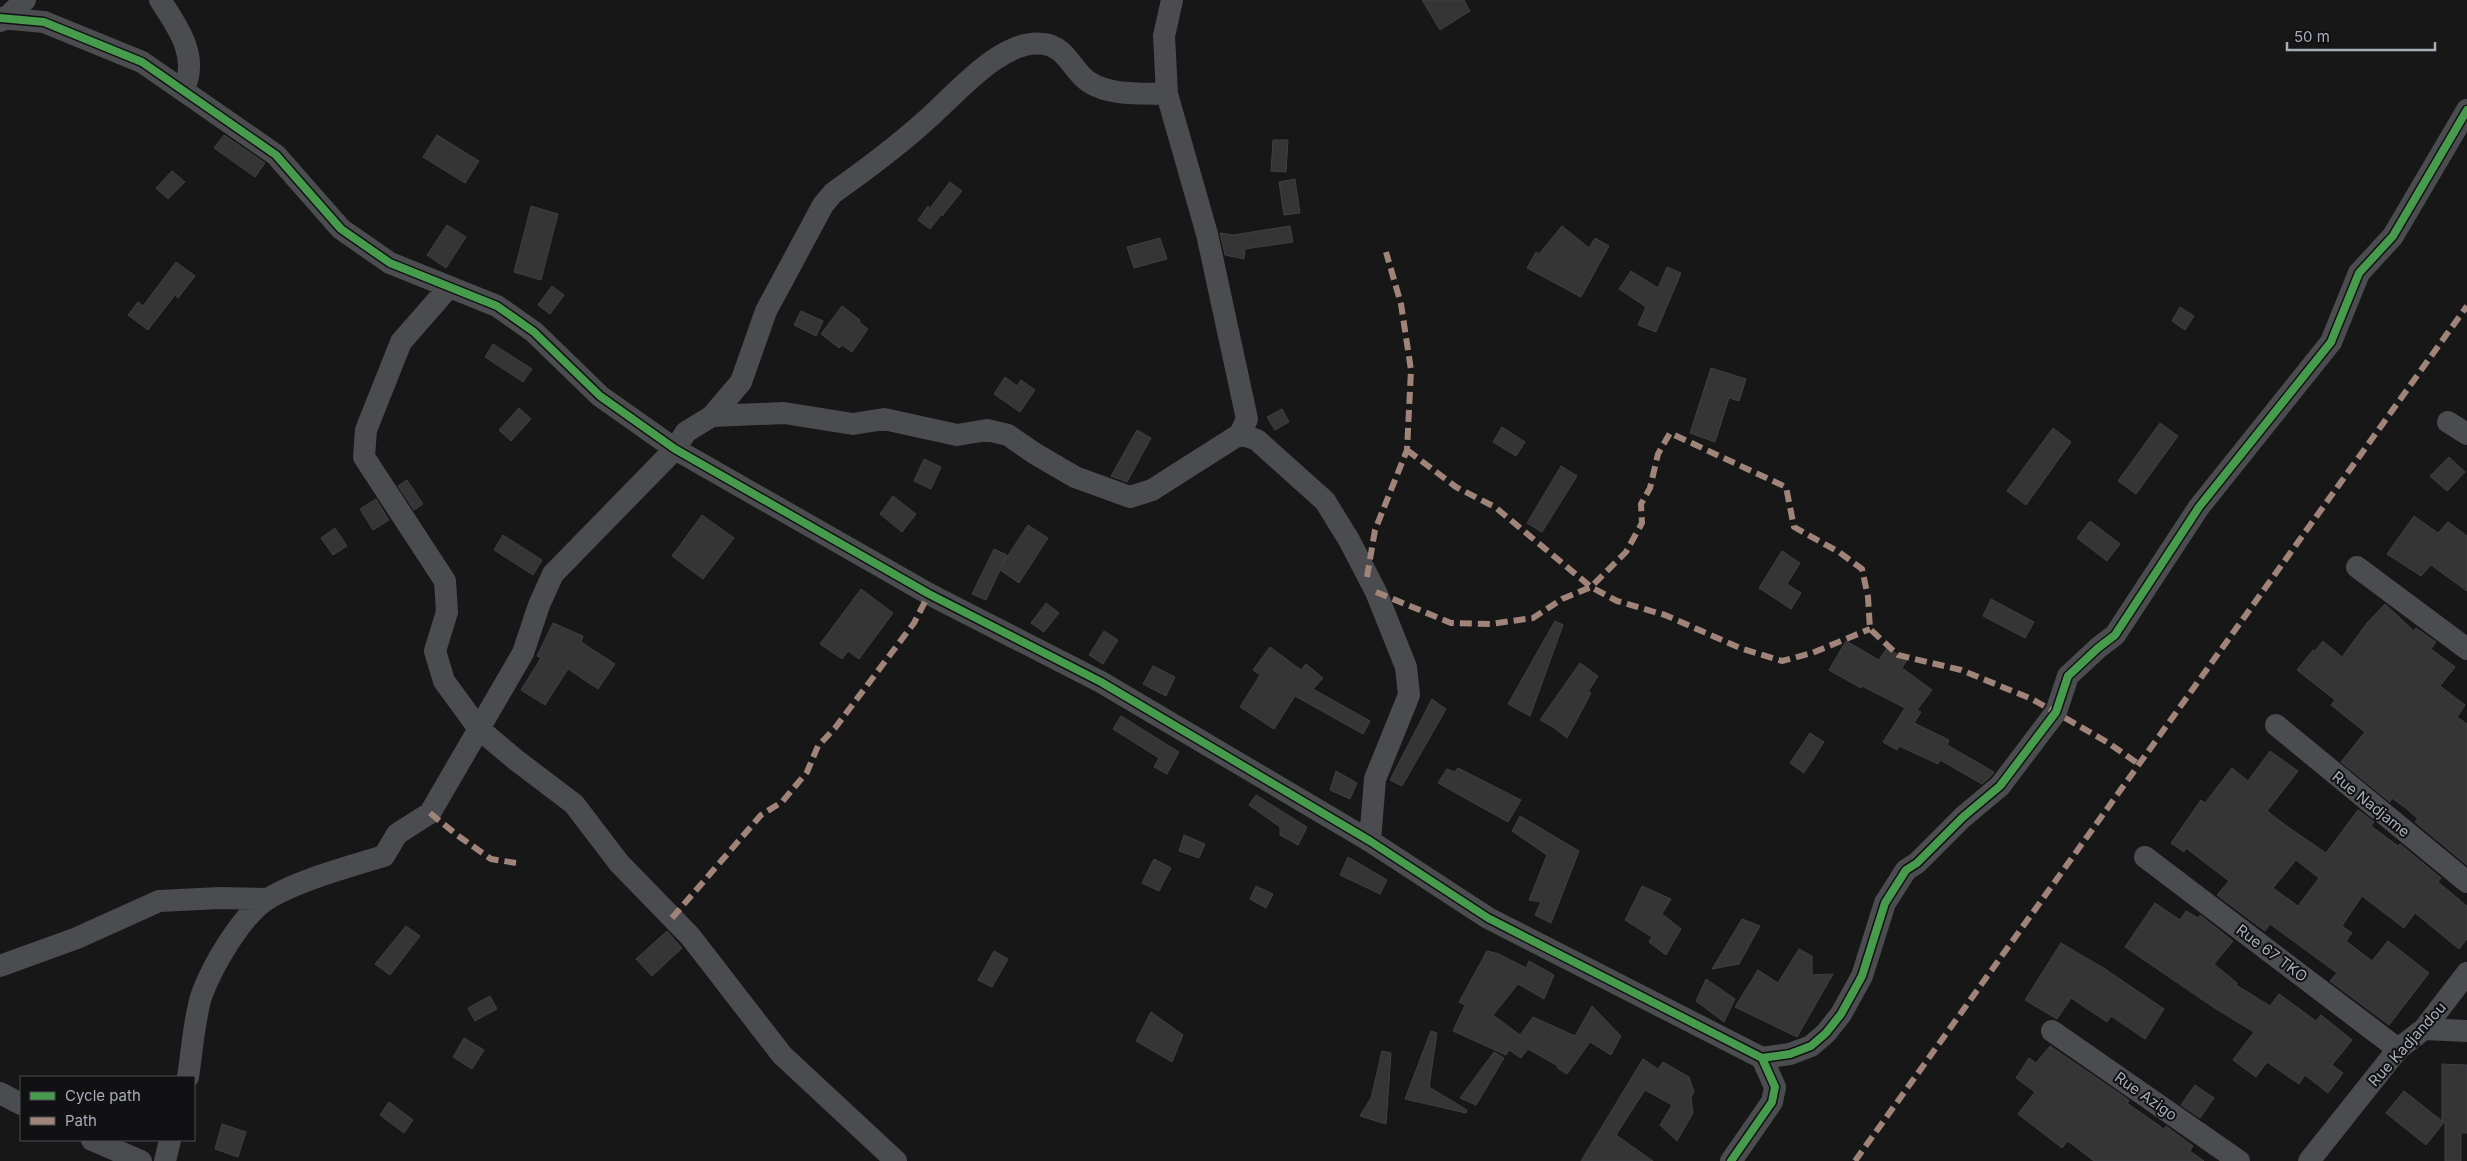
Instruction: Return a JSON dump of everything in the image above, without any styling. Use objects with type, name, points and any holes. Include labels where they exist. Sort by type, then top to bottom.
[{"type":"street","points":[[2,19],[27,0],[44,22]]},
{"type":"street","points":[[160,0],[186,43],[190,62],[188,81],[183,90]]},
{"type":"street","points":[[712,416],[784,413],[853,424],[884,419],[957,435],[987,430],[1008,434],[1034,453],[1075,476],[1130,497],[1152,490],[1240,434],[1247,419],[1210,244],[1167,94],[1164,36],[1172,0]]},
{"type":"street","points":[[2,19],[44,22],[142,62],[276,156],[341,229],[390,263],[497,306],[534,332],[600,396],[675,449],[929,594],[1101,682],[1370,840],[1488,918],[1762,1058],[1790,1054],[1811,1046],[1826,1033],[1841,1014],[1862,976],[1885,903],[1906,870],[1917,863],[1963,817],[2000,786],[2056,712],[2068,676],[2115,635],[2199,507],[2331,342],[2359,273],[2393,236],[2467,110]]},
{"type":"street","points":[[188,1076],[202,996],[236,930],[268,899],[347,867],[384,856],[397,834],[430,813],[523,653],[539,605],[553,574],[675,449],[686,432],[712,416],[741,382],[766,311],[822,205],[833,193],[924,122],[991,61],[1018,47],[1042,43],[1057,47],[1087,81],[1102,89],[1167,94]]},
{"type":"street","points":[[449,287],[401,342],[366,430],[364,457],[445,581],[447,612],[435,651],[444,681],[479,729],[574,804],[619,863],[690,936],[782,1056],[896,1161]]},
{"type":"street","points":[[2448,422],[2467,434]]},
{"type":"street","points":[[1240,434],[1257,440],[1325,501],[1349,540],[1376,592],[1406,667],[1409,694],[1375,779],[1370,840]]},
{"type":"street","points":[[2357,567],[2467,649]]},
{"type":"street","name":"Rue Nadjame","points":[[2276,726],[2467,882]]},
{"type":"street","name":"Rue 67 TKO","points":[[2145,857],[2398,1048]]},
{"type":"street","points":[[0,966],[77,938],[159,901],[220,898],[268,899]]},
{"type":"street","name":"Rue Kadjandou","points":[[2312,1160],[2398,1048],[2424,1029],[2467,973]]},
{"type":"street","points":[[2424,1029],[2467,1030]]},
{"type":"street","name":"Rue Azigo","points":[[2052,1031],[2239,1161]]},
{"type":"street","points":[[1732,1161],[1772,1102],[1775,1087],[1762,1058]]},
{"type":"street","points":[[0,1093],[20,1103]]},
{"type":"street","points":[[94,1141],[141,1161]]},
{"type":"street","points":[[165,1161],[170,1141]]},
{"type":"building","points":[[1422,0],[1464,0],[1470,11],[1440,30]]},
{"type":"building","points":[[224,135],[265,163],[255,177],[214,148]]},
{"type":"building","points":[[437,135],[479,161],[465,183],[423,157]]},
{"type":"building","points":[[1273,140],[1288,140],[1286,172],[1271,171]]},
{"type":"building","points":[[172,171],[185,182],[168,199],[156,188]]},
{"type":"building","points":[[1295,179],[1300,213],[1284,215],[1279,182]]},
{"type":"building","points":[[950,182],[962,191],[942,216],[931,207]]},
{"type":"building","points":[[531,206],[558,214],[541,280],[514,272]]},
{"type":"building","points":[[928,206],[940,216],[930,229],[918,220]]},
{"type":"building","points":[[447,225],[466,237],[446,268],[427,255]]},
{"type":"building","points":[[1290,226],[1293,242],[1245,249],[1244,259],[1225,255],[1220,233],[1233,235]]},
{"type":"building","points":[[1562,226],[1589,248],[1595,238],[1609,246],[1581,297],[1527,268],[1536,252],[1539,254]]},
{"type":"building","points":[[1160,238],[1167,259],[1134,268],[1127,247]]},
{"type":"building","points":[[176,262],[195,276],[178,298],[175,295],[148,330],[128,315],[138,302],[143,306]]},
{"type":"building","points":[[1667,267],[1681,273],[1656,332],[1638,325],[1646,307],[1619,289],[1631,271],[1658,288]]},
{"type":"building","points":[[552,286],[564,295],[550,314],[538,305]]},
{"type":"building","points":[[842,306],[868,329],[852,352],[842,345],[839,348],[821,334]]},
{"type":"building","points":[[2180,307],[2194,316],[2185,330],[2172,321]]},
{"type":"building","points":[[801,311],[823,321],[816,336],[794,325]]},
{"type":"building","points":[[493,344],[532,369],[523,382],[485,357]]},
{"type":"building","points":[[1711,368],[1746,379],[1739,401],[1729,398],[1715,442],[1690,433]]},
{"type":"building","points":[[1005,377],[1017,386],[1021,380],[1035,390],[1020,412],[994,394]]},
{"type":"building","points":[[519,408],[531,419],[511,441],[499,430]]},
{"type":"building","points":[[1282,409],[1289,422],[1275,430],[1267,417]]},
{"type":"building","points":[[2160,423],[2178,436],[2136,494],[2118,481]]},
{"type":"building","points":[[1502,427],[1525,442],[1516,456],[1493,442]]},
{"type":"building","points":[[2053,428],[2071,442],[2026,505],[2007,491]]},
{"type":"building","points":[[1137,430],[1151,438],[1127,482],[1111,476]]},
{"type":"building","points":[[2449,457],[2465,472],[2447,491],[2430,476]]},
{"type":"building","points":[[924,459],[941,467],[931,489],[914,481]]},
{"type":"building","points":[[1561,466],[1577,476],[1542,532],[1527,523]]},
{"type":"building","points":[[407,480],[423,504],[414,510],[398,486]]},
{"type":"building","points":[[893,496],[916,514],[902,532],[880,514]]},
{"type":"building","points":[[376,499],[389,520],[373,530],[360,509]]},
{"type":"building","points":[[702,515],[734,538],[703,579],[672,556]]},
{"type":"building","points":[[2414,516],[2438,533],[2448,522],[2467,536],[2467,591],[2431,565],[2421,576],[2387,554]]},
{"type":"building","points":[[2090,521],[2120,544],[2107,561],[2077,538]]},
{"type":"building","points":[[1028,525],[1048,538],[1019,583],[1000,570],[986,600],[972,594],[994,549],[1007,555],[1001,566]]},
{"type":"building","points":[[335,528],[347,546],[333,555],[321,538]]},
{"type":"building","points":[[503,535],[542,560],[533,575],[494,550]]},
{"type":"building","points":[[1782,551],[1800,563],[1787,584],[1801,593],[1791,609],[1759,588]]},
{"type":"building","points":[[861,589],[893,613],[859,659],[848,651],[842,659],[820,644]]},
{"type":"building","points":[[1991,599],[2034,622],[2025,638],[1983,616]]},
{"type":"building","points":[[1046,603],[1059,613],[1044,632],[1031,623]]},
{"type":"building","points":[[2385,604],[2414,631],[2416,628],[2436,642],[2431,649],[2455,667],[2440,686],[2465,705],[2457,717],[2467,724],[2467,865],[2415,822],[2418,819],[2407,809],[2392,798],[2390,802],[2341,762],[2365,732],[2331,705],[2335,700],[2297,670],[2323,641],[2342,657],[2367,623]]},
{"type":"building","points":[[1555,621],[1563,625],[1530,716],[1508,704]]},
{"type":"building","points":[[553,623],[583,636],[581,642],[615,664],[598,689],[568,669],[545,705],[521,690],[541,658],[537,656]]},
{"type":"building","points":[[1104,631],[1118,640],[1103,664],[1089,655]]},
{"type":"building","points":[[1846,641],[1879,660],[1887,648],[1907,660],[1902,668],[1932,690],[1917,710],[1921,712],[1914,723],[1949,740],[1947,745],[1994,772],[1990,777],[1982,784],[1940,760],[1938,764],[1899,746],[1897,750],[1883,742],[1905,708],[1862,686],[1861,688],[1829,670]]},
{"type":"building","points":[[1270,647],[1301,670],[1306,664],[1323,678],[1313,689],[1370,721],[1363,734],[1295,696],[1274,729],[1240,707],[1260,675],[1253,670]]},
{"type":"building","points":[[1580,663],[1598,676],[1588,692],[1591,693],[1567,738],[1540,720]]},
{"type":"building","points":[[1153,666],[1175,677],[1166,696],[1143,684]]},
{"type":"building","points":[[1432,699],[1446,709],[1402,786],[1390,780]]},
{"type":"building","points":[[1121,716],[1179,752],[1167,774],[1154,767],[1159,758],[1113,729]]},
{"type":"building","points":[[1810,733],[1824,742],[1804,773],[1790,763]]},
{"type":"building","points":[[2270,751],[2298,771],[2267,811],[2326,853],[2358,810],[2374,822],[2371,826],[2398,846],[2400,844],[2441,878],[2438,882],[2467,906],[2467,939],[2459,949],[2415,913],[2404,928],[2362,896],[2342,926],[2352,933],[2346,941],[2372,961],[2388,941],[2429,973],[2389,1025],[2330,981],[2337,973],[2270,924],[2265,931],[2217,895],[2229,881],[2186,848],[2184,852],[2171,843],[2201,800],[2205,803],[2232,768],[2248,781]],"holes":[[[2296,860],[2319,878],[2298,906],[2273,888]]]},
{"type":"building","points":[[1458,768],[1521,800],[1508,822],[1438,783],[1447,769],[1455,772]]},
{"type":"building","points":[[1336,771],[1357,783],[1350,799],[1330,790]]},
{"type":"building","points":[[1256,795],[1307,827],[1298,845],[1280,835],[1280,827],[1249,805]]},
{"type":"building","points":[[1520,816],[1579,851],[1551,923],[1535,915],[1541,902],[1529,900],[1547,855],[1512,831]]},
{"type":"building","points":[[1184,835],[1205,844],[1199,858],[1179,851]]},
{"type":"building","points":[[1348,857],[1387,880],[1380,894],[1340,875]]},
{"type":"building","points":[[1154,859],[1171,868],[1159,891],[1142,883]]},
{"type":"building","points":[[1256,886],[1273,894],[1266,908],[1250,899]]},
{"type":"building","points":[[1642,886],[1671,899],[1662,914],[1681,929],[1666,955],[1649,942],[1652,937],[1625,920]]},
{"type":"building","points":[[2155,903],[2180,920],[2186,911],[2198,918],[2200,915],[2233,941],[2214,964],[2237,983],[2236,985],[2270,1006],[2279,994],[2316,1021],[2321,1015],[2352,1040],[2332,1065],[2343,1073],[2328,1093],[2305,1075],[2299,1084],[2267,1062],[2256,1077],[2233,1060],[2254,1032],[2216,1009],[2125,947]]},
{"type":"building","points":[[1742,919],[1760,926],[1739,964],[1712,969]]},
{"type":"building","points":[[406,926],[420,936],[390,975],[375,964]]},
{"type":"building","points":[[667,931],[682,948],[652,976],[636,959]]},
{"type":"building","points":[[2061,943],[2105,969],[2164,1009],[2145,1039],[2111,1016],[2107,1022],[2071,998],[2057,1019],[2025,1000]]},
{"type":"building","points":[[1799,949],[1812,956],[1812,975],[1833,974],[1797,1037],[1735,1007],[1758,970],[1778,983]]},
{"type":"building","points":[[994,951],[1008,959],[992,987],[978,980]]},
{"type":"building","points":[[1487,951],[1499,954],[1526,968],[1529,961],[1554,975],[1544,999],[1518,984],[1493,1015],[1520,1035],[1533,1017],[1575,1036],[1592,1006],[1621,1036],[1611,1055],[1590,1042],[1567,1074],[1557,1068],[1558,1066],[1528,1049],[1521,1058],[1509,1050],[1506,1055],[1453,1031],[1465,1005],[1459,1002]]},
{"type":"building","points":[[1706,979],[1735,999],[1724,1022],[1696,1001]]},
{"type":"building","points":[[490,996],[497,1009],[475,1021],[468,1008]]},
{"type":"building","points":[[1151,1012],[1183,1035],[1172,1062],[1136,1041]]},
{"type":"building","points":[[1431,1031],[1437,1033],[1429,1087],[1467,1110],[1466,1113],[1405,1099]]},
{"type":"building","points":[[464,1038],[484,1050],[472,1069],[453,1057]]},
{"type":"building","points":[[2050,1046],[2126,1098],[2129,1101],[2127,1103],[2164,1129],[2166,1126],[2193,1146],[2190,1151],[2204,1161],[2094,1161],[2068,1141],[2062,1148],[2018,1114],[2035,1092],[2016,1078],[2029,1058],[2036,1063]]},
{"type":"building","points":[[1382,1051],[1391,1053],[1386,1124],[1360,1116],[1371,1098]]},
{"type":"building","points":[[1494,1052],[1504,1058],[1476,1105],[1460,1098]]},
{"type":"building","points":[[1643,1059],[1658,1069],[1663,1062],[1689,1077],[1694,1092],[1691,1097],[1693,1113],[1677,1141],[1660,1125],[1672,1105],[1645,1090],[1616,1135],[1653,1161],[1581,1161]]},
{"type":"building","points":[[2442,1064],[2467,1065],[2467,1133],[2461,1133],[2461,1161],[2445,1161],[2445,1121],[2426,1145],[2386,1113],[2404,1091],[2442,1121]]},
{"type":"building","points":[[2195,1085],[2214,1098],[2200,1118],[2181,1105]]},
{"type":"building","points":[[389,1102],[413,1120],[404,1133],[380,1115]]},
{"type":"building","points":[[222,1124],[246,1132],[238,1157],[215,1149]]},
{"type":"marked path","points":[[1367,577],[1375,530],[1407,450],[1411,370],[1401,304],[1386,252]]},
{"type":"marked path","points":[[1855,1161],[2467,306]]},
{"type":"marked path","points":[[1376,592],[1451,623],[1490,624],[1533,618],[1562,599],[1591,587],[1626,552],[1642,523],[1641,504],[1650,488],[1658,454],[1670,433],[1786,487],[1794,527],[1839,552],[1862,569],[1868,597],[1870,629],[1898,655],[1961,670],[2032,699],[2107,742],[2140,765]]},
{"type":"marked path","points":[[1407,450],[1456,487],[1495,507],[1591,587],[1617,601],[1665,615],[1740,648],[1782,661],[1812,653],[1870,629]]},
{"type":"marked path","points":[[672,918],[761,815],[782,802],[807,772],[818,746],[835,728],[914,623],[929,594]]},
{"type":"marked path","points":[[430,813],[491,859],[516,863]]},
{"type":"cycle path","points":[[0,18],[44,22],[142,62],[276,155],[341,229],[390,263],[497,306],[534,332],[600,396],[675,449],[929,594],[1101,682],[1370,841],[1488,918],[1762,1058]]},
{"type":"cycle path","points":[[1731,1161],[1772,1102],[1775,1087],[1762,1058],[1790,1054],[1811,1046],[1826,1033],[1841,1014],[1862,976],[1885,903],[1906,870],[1917,863],[1963,817],[2000,786],[2056,712],[2068,676],[2115,635],[2199,507],[2331,342],[2359,273],[2393,236],[2467,110]]}]
